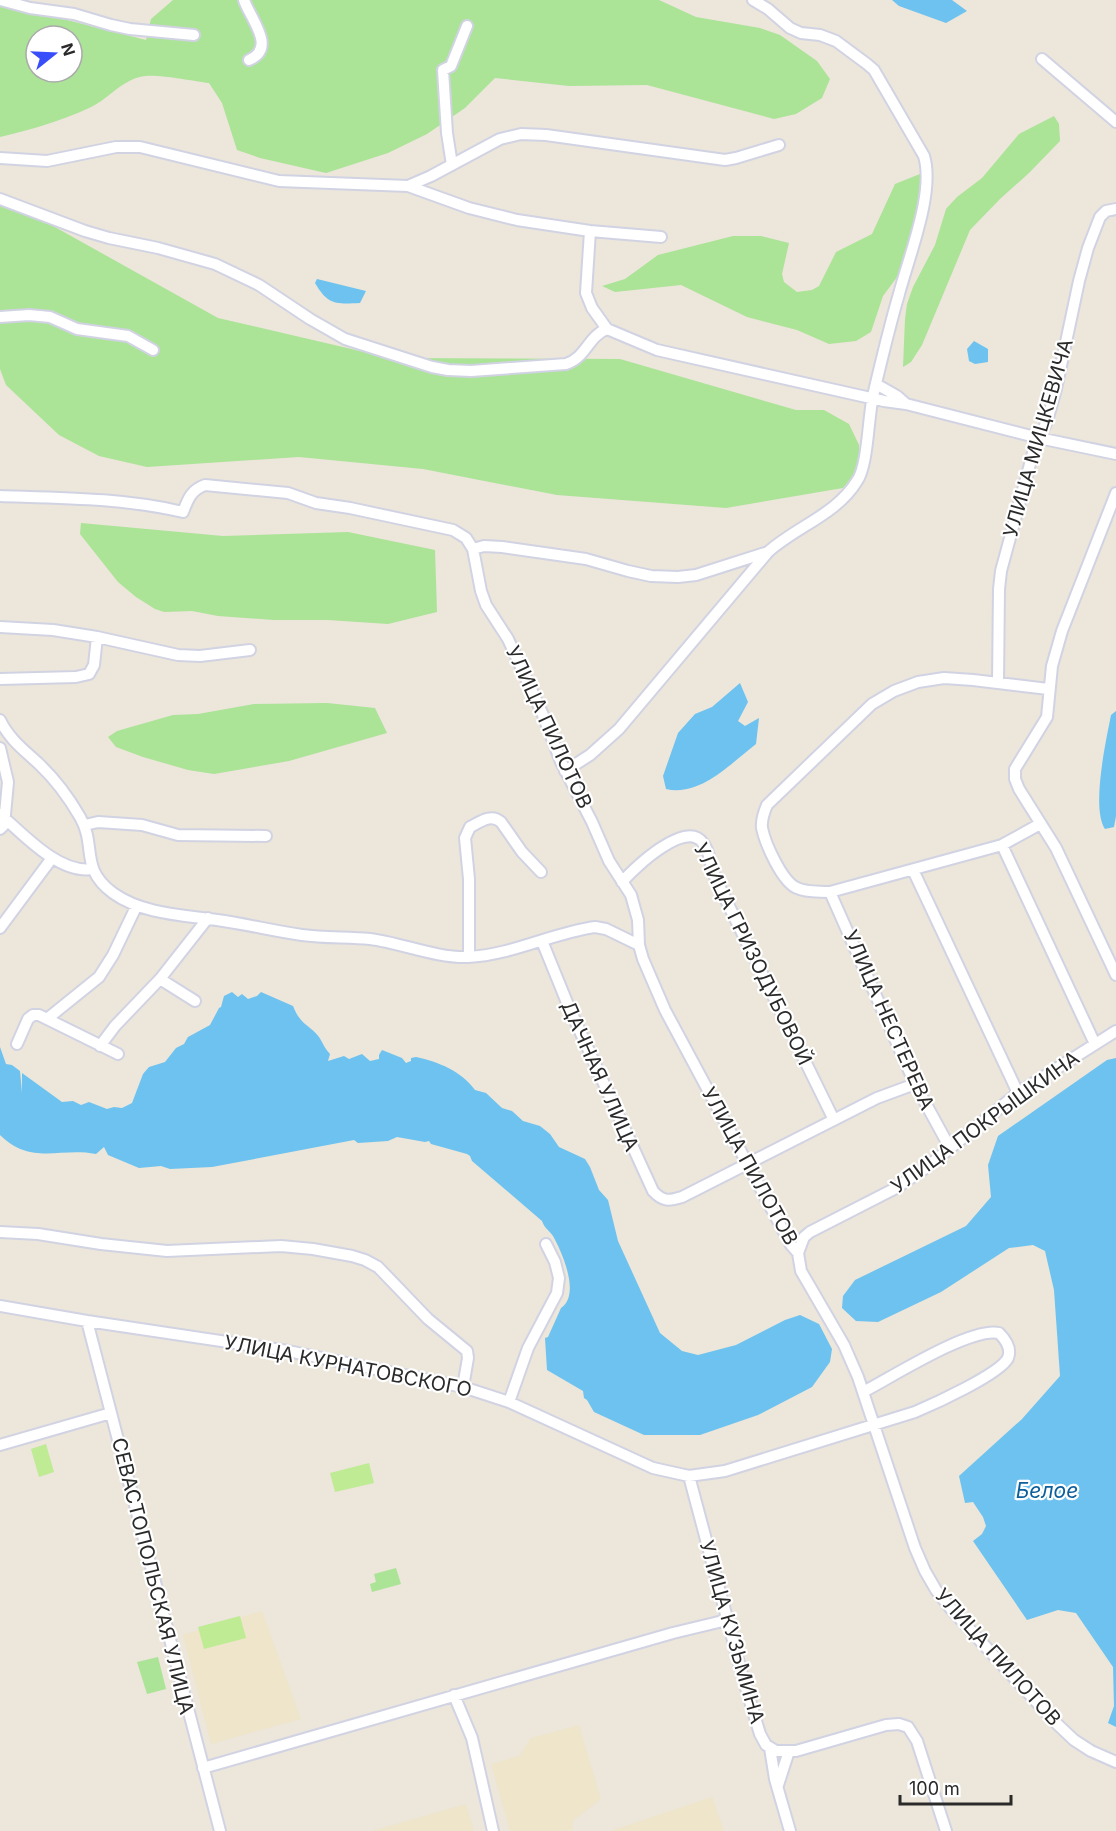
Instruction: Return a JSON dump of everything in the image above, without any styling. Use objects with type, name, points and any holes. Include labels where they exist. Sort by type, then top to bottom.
[{"type":"street","points":[[1,0],[30,8],[74,14],[130,30],[194,35]]},
{"type":"street","points":[[244,0],[262,39],[261,50],[257,57],[249,60]]},
{"type":"street","points":[[565,771],[590,755],[619,729],[768,552],[786,537],[826,514],[844,498],[859,480],[863,471],[873,398],[896,304],[923,209],[927,167],[924,156],[874,70],[836,41],[820,35],[801,33],[790,28],[768,9],[753,0]]},
{"type":"street","points":[[452,165],[447,133],[443,70],[451,66],[467,26]]},
{"type":"street","points":[[1042,59],[1116,122]]},
{"type":"street","points":[[408,186],[500,139],[521,134],[546,135],[724,160],[779,145]]},
{"type":"street","points":[[0,158],[47,160],[116,147],[140,147],[279,180],[408,186],[469,208],[494,214],[590,231],[661,237]]},
{"type":"street","points":[[0,199],[85,231],[215,264],[259,285],[345,339],[432,367],[471,370],[566,364],[581,357],[594,335],[607,328]]},
{"type":"street","name":"УЛИЦА МИЦКЕВИЧА","points":[[998,682],[1001,571],[1023,486],[1056,389],[1088,248],[1100,217],[1106,211],[1116,208]]},
{"type":"street","points":[[590,231],[586,293],[588,301],[607,328],[657,350],[906,404],[1039,438],[1116,454]]},
{"type":"street","points":[[0,317],[50,316],[77,328],[128,336],[153,350]]},
{"type":"street","points":[[876,384],[906,404]]},
{"type":"street","points":[[0,496],[111,501],[145,504],[183,512],[195,489],[205,485],[288,494],[316,503],[453,530],[466,538],[473,549],[484,546],[586,559],[639,573],[678,577],[696,575],[768,552]]},
{"type":"street","points":[[1116,493],[1062,631],[1048,689],[1047,717],[1015,769],[1015,779],[1019,789],[1056,848],[1116,975]]},
{"type":"street","name":"УЛИЦА ПИЛОТОВ","points":[[473,549],[486,605],[508,639],[543,715],[565,771],[592,822],[609,861],[636,909],[639,945],[643,959],[665,1010],[791,1245],[798,1253],[801,1270],[844,1345],[863,1392],[915,1548],[925,1571],[951,1609],[1055,1722],[1074,1740],[1091,1751],[1116,1762]]},
{"type":"street","points":[[0,627],[53,630],[178,654],[200,656],[250,650]]},
{"type":"street","points":[[0,679],[76,677],[89,674],[94,665],[97,637]]},
{"type":"street","points":[[1040,824],[1002,844],[830,892],[795,888],[780,872],[762,827],[763,813],[767,805],[872,704],[894,691],[918,682],[944,678],[1048,689]]},
{"type":"street","points":[[0,741],[1,729]]},
{"type":"street","points":[[1,729],[39,763],[58,785],[84,825],[92,869],[112,892],[136,907],[301,935],[370,939],[469,957],[595,927],[606,929],[639,945]]},
{"type":"street","points":[[0,748],[8,782],[2,816],[4,825],[0,829]]},
{"type":"street","points":[[2,816],[52,858],[78,869],[92,869]]},
{"type":"street","points":[[469,957],[469,879],[465,838],[470,827],[490,818],[496,818],[529,860],[542,872]]},
{"type":"street","points":[[84,825],[98,822],[142,825],[178,835],[266,836]]},
{"type":"street","name":"УЛИЦА ГРИЗОДУБОВОЙ","points":[[622,882],[632,870],[653,854],[685,835],[695,836],[703,843],[726,900],[834,1120]]},
{"type":"street","points":[[1002,844],[1095,1044]]},
{"type":"street","points":[[0,928],[52,858]]},
{"type":"street","points":[[913,870],[1018,1093]]},
{"type":"street","name":"УЛИЦА НЕСТЕРЕВА","points":[[830,892],[915,1084],[950,1148]]},
{"type":"street","points":[[47,1019],[99,977],[113,956],[136,907]]},
{"type":"street","points":[[100,1046],[115,1026],[160,979],[208,918]]},
{"type":"street","name":"ДАЧНАЯ УЛИЦА","points":[[542,941],[572,1015],[652,1191],[660,1199],[669,1201],[682,1197],[747,1163]]},
{"type":"street","points":[[160,979],[195,1001]]},
{"type":"street","points":[[17,1044],[28,1019],[33,1015],[39,1015],[118,1054]]},
{"type":"street","name":"УЛИЦА ПОКРЫШКИНА","points":[[798,1253],[804,1237],[810,1232],[896,1188],[927,1167],[1018,1093],[1116,1031]]},
{"type":"street","points":[[747,1163],[878,1098],[915,1084]]},
{"type":"street","points":[[0,1232],[38,1234],[167,1251],[280,1246],[313,1249],[365,1260],[378,1267],[428,1319],[467,1351],[463,1387]]},
{"type":"street","points":[[509,1402],[528,1348],[557,1293],[559,1278],[555,1262],[546,1244]]},
{"type":"street","name":"УЛИЦА КУРНАТОВСКОГО","points":[[0,1306],[288,1351],[463,1387],[509,1402],[646,1465],[689,1476],[725,1471],[875,1426],[938,1402],[1003,1364],[1009,1356],[1009,1349],[999,1333],[983,1333],[954,1344],[863,1392]]},
{"type":"street","name":"СЕВАСТОПОЛЬСКАЯ УЛИЦА","points":[[87,1321],[220,1831]]},
{"type":"street","points":[[0,1445],[111,1413]]},
{"type":"street","name":"УЛИЦА КУЗЬМИНА","points":[[689,1476],[760,1734],[770,1748],[789,1751],[802,1750],[886,1725],[908,1726],[917,1741],[946,1831]]},
{"type":"street","points":[[203,1768],[673,1633],[727,1620]]},
{"type":"street","points":[[454,1695],[472,1738],[493,1831]]},
{"type":"street","points":[[770,1748],[778,1789],[790,1831]]},
{"type":"street","points":[[778,1789],[781,1771],[789,1751]]},
{"type":"shaded area","points":[[262,1611],[301,1719],[211,1744],[183,1635]]},
{"type":"shaded area","points":[[579,1725],[601,1799],[573,1821],[572,1831],[510,1831],[491,1764],[519,1756],[531,1738]]},
{"type":"shaded area","points":[[712,1797],[724,1831],[610,1831]]},
{"type":"shaded area","points":[[466,1804],[474,1831],[372,1831]]},
{"type":"green space","points":[[173,0],[659,0],[696,17],[760,28],[780,35],[817,61],[830,79],[822,98],[796,114],[774,119],[647,85],[569,86],[495,78],[465,108],[427,134],[388,153],[326,173],[260,158],[237,150],[222,103],[209,83],[167,77],[137,78],[78,113],[0,137],[0,3],[83,24],[24,24],[24,84],[84,84],[84,24],[146,40],[151,19]]},
{"type":"green space","points":[[1054,116],[1059,124],[1060,141],[970,230],[922,345],[911,362],[903,367],[907,304],[913,287],[935,245],[946,209],[957,197],[982,178],[1019,134]]},
{"type":"green space","points":[[920,174],[927,180],[909,261],[883,296],[871,332],[856,341],[829,344],[797,330],[747,317],[681,285],[615,292],[602,286],[625,279],[658,255],[733,236],[761,236],[789,243],[782,274],[784,282],[797,292],[812,290],[819,286],[836,252],[872,234],[895,184]]},
{"type":"green space","points":[[0,199],[28,212],[218,318],[390,358],[620,359],[796,410],[824,410],[849,424],[859,445],[859,469],[843,488],[726,508],[557,495],[423,469],[299,457],[147,467],[99,456],[59,435],[6,385],[0,369]]},
{"type":"green space","points":[[81,523],[223,536],[348,532],[435,550],[437,612],[388,624],[328,620],[274,620],[218,616],[192,611],[164,612],[136,597],[118,582],[80,534]]},
{"type":"green space","points":[[327,703],[375,708],[387,733],[289,761],[214,774],[188,770],[143,757],[116,747],[108,737],[117,731],[173,715],[198,714],[254,704]]},
{"type":"green space","points":[[46,1444],[54,1472],[39,1477],[31,1449]]},
{"type":"green space","points":[[369,1463],[374,1483],[335,1492],[330,1473]]},
{"type":"green space","points":[[396,1568],[401,1584],[372,1592],[370,1584],[376,1582],[374,1574]]},
{"type":"green space","points":[[240,1616],[246,1638],[204,1649],[198,1627]]},
{"type":"green space","points":[[158,1657],[166,1689],[147,1694],[137,1662]]},
{"type":"water","points":[[892,0],[952,0],[967,11],[946,23],[899,6]]},
{"type":"water","points":[[317,279],[366,291],[360,303],[333,302],[324,296],[315,283]]},
{"type":"water","points":[[974,341],[988,349],[988,362],[975,364],[969,361],[967,349]]},
{"type":"water","points":[[740,683],[748,702],[738,721],[745,726],[759,718],[756,744],[703,784],[679,790],[666,789],[663,776],[678,733],[695,714],[712,707]]},
{"type":"water","points":[[1116,711],[1116,816],[1114,827],[1105,829],[1101,819],[1099,791],[1111,715]]},
{"type":"water","points":[[232,992],[238,997],[242,994],[248,999],[261,992],[293,1006],[302,1021],[319,1037],[330,1054],[328,1061],[344,1056],[349,1059],[362,1054],[370,1061],[379,1059],[382,1050],[402,1058],[406,1063],[416,1057],[449,1068],[475,1090],[486,1093],[502,1108],[512,1111],[523,1121],[540,1126],[550,1134],[559,1147],[585,1159],[599,1190],[608,1200],[618,1241],[660,1333],[682,1351],[698,1355],[736,1345],[785,1320],[800,1315],[819,1324],[832,1349],[830,1362],[812,1387],[758,1415],[700,1435],[644,1435],[594,1412],[584,1398],[583,1391],[547,1370],[545,1338],[548,1337],[569,1294],[570,1284],[565,1262],[553,1236],[542,1221],[472,1161],[467,1154],[431,1144],[429,1141],[397,1137],[388,1141],[358,1143],[354,1140],[212,1167],[139,1168],[108,1155],[104,1147],[96,1154],[35,1153],[23,1150],[0,1135],[0,1047],[6,1064],[20,1071],[22,1093],[22,1073],[62,1102],[73,1101],[81,1105],[89,1102],[107,1109],[122,1108],[132,1103],[143,1074],[149,1067],[165,1062],[188,1037],[210,1025],[221,1007],[224,996]]},
{"type":"water","name":"Белое","points":[[1116,1058],[1116,1727],[1108,1723],[1114,1706],[1113,1667],[1076,1613],[1058,1610],[1027,1620],[973,1541],[982,1534],[986,1526],[973,1502],[965,1503],[959,1476],[1022,1419],[1060,1376],[1054,1290],[1045,1251],[1033,1245],[1009,1248],[941,1292],[878,1322],[856,1321],[842,1308],[843,1296],[855,1280],[966,1226],[991,1197],[988,1165],[998,1136],[1107,1060]]}]
